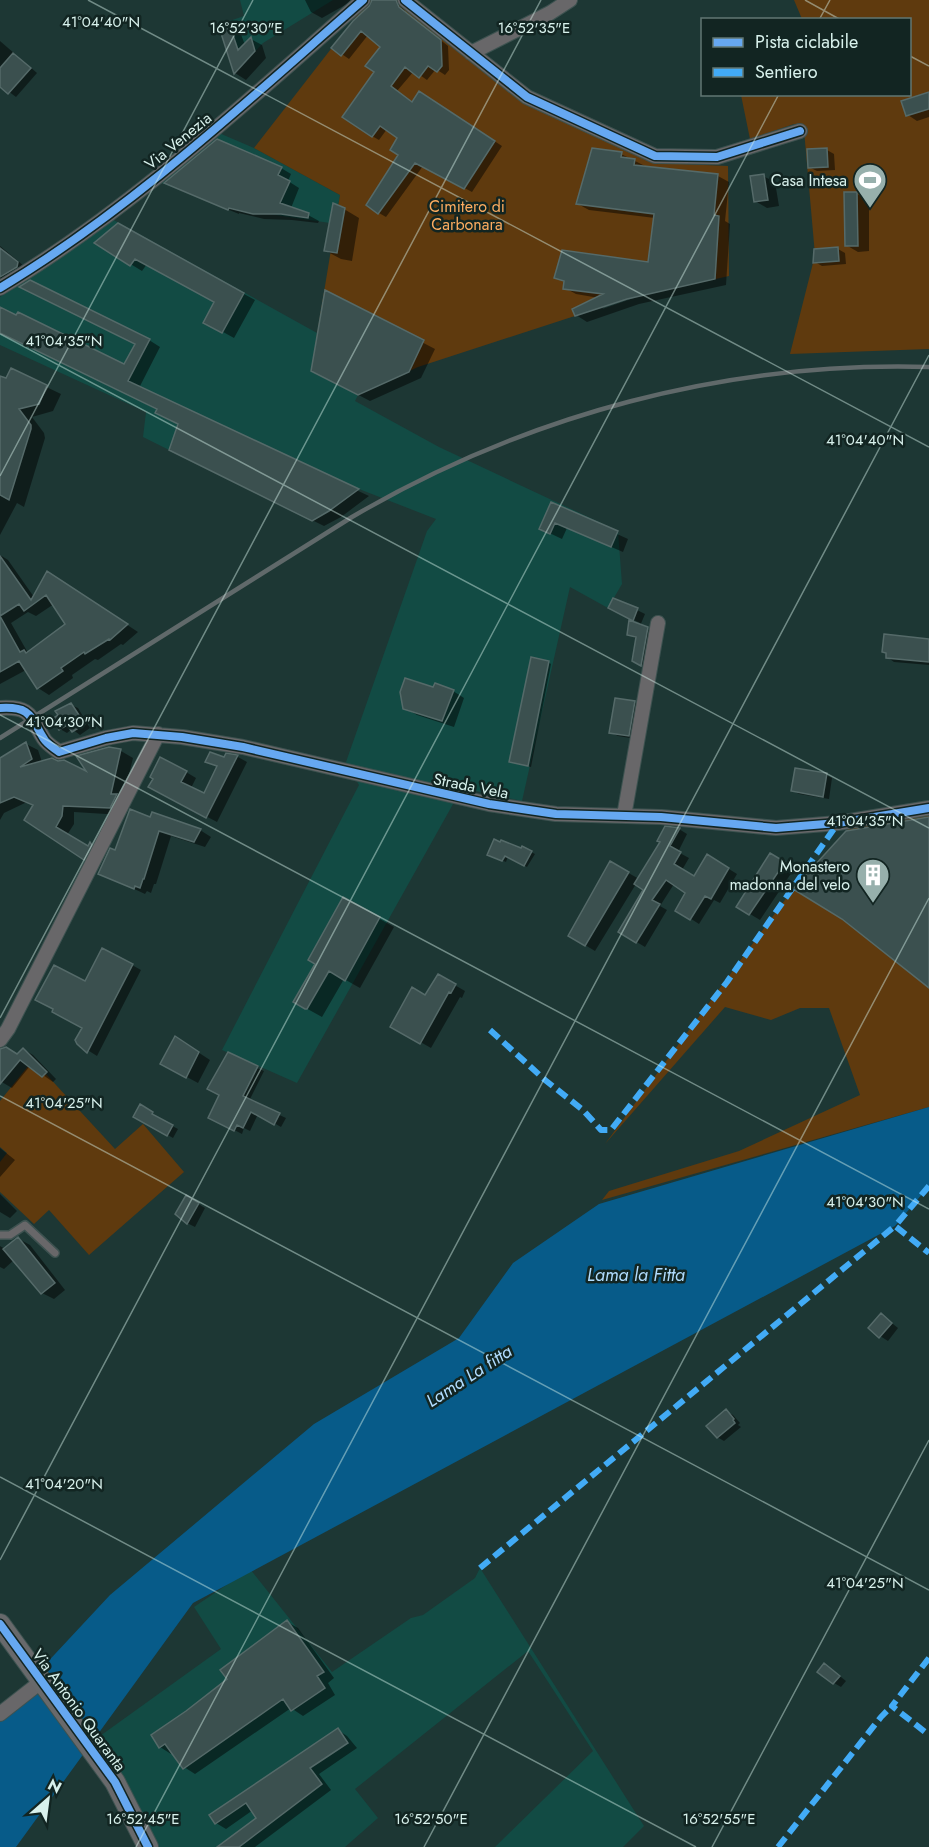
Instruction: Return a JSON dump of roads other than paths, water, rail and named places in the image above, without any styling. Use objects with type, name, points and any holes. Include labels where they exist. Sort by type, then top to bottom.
[{"type":"street","name":"Via Venezia","points":[[0,288],[49,259],[143,187],[217,127],[363,0]]},
{"type":"street","points":[[405,0],[527,97],[655,156],[717,157],[800,131]]},
{"type":"street","points":[[471,53],[550,13],[570,0]]},
{"type":"street","points":[[624,816],[658,623]]},
{"type":"street","name":"Strada Vela","points":[[0,708],[20,708],[32,718],[45,741],[59,752],[106,738],[133,733],[182,736],[243,747],[489,804],[556,814],[661,817],[776,828],[815,826],[929,808]]},
{"type":"street","points":[[0,1040],[8,1029],[158,734]]},
{"type":"street","name":"Via Antonio Quaranta","points":[[0,1624],[115,1782],[148,1847]]},
{"type":"street","points":[[0,1714],[42,1681]]},
{"type":"lane","points":[[0,1235],[10,1235],[25,1225],[55,1253]]},
{"type":"water","name":"Lama la Fitta","points":[[929,1107],[929,1186],[895,1226],[193,1603],[16,1847],[0,1847],[0,1713],[110,1595],[314,1424],[459,1338],[513,1263],[599,1204]]},
{"type":"railway","points":[[0,738],[352,517],[418,481],[487,450],[558,423],[630,402],[703,385],[778,374],[853,368],[929,367]]},
{"type":"place","name":"Casa Intesa","points":[[870,209]]},
{"type":"place","name":"Monastero madonna del velo","points":[[873,904]]},
{"type":"park label","name":"Cimitero di Carbonara","points":[[467,215]]},
{"type":"water label","name":"Lama La fitta","points":[[469,1376]]}]
